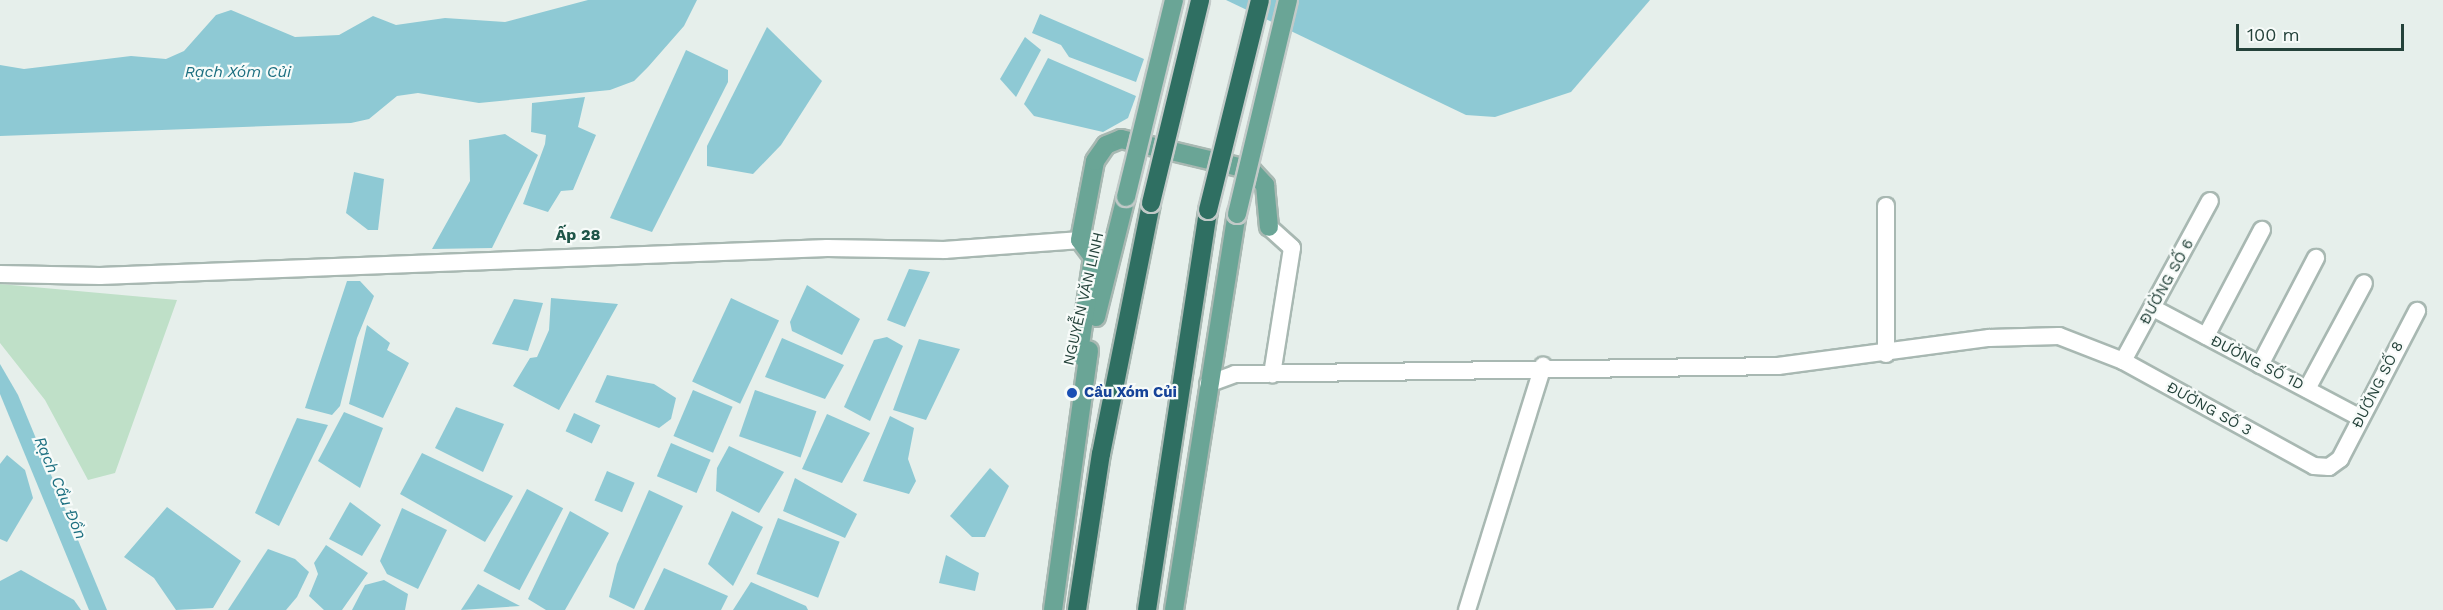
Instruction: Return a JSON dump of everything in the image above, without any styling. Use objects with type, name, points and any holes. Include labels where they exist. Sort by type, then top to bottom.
[{"type":"highway","points":[[1077,610],[1101,454],[1151,203],[1200,0]]},
{"type":"highway","points":[[1147,610],[1208,210],[1260,0]]},
{"type":"main road","name":"NGUYỄN VĂN LINH","points":[[1053,610],[1087,362],[1174,0]]},
{"type":"main road","points":[[1174,610],[1208,384],[1237,214],[1288,0]]},
{"type":"main road","points":[[1087,362],[1079,352],[1093,257],[1080,240],[1095,161],[1106,145],[1121,139],[1251,170],[1265,185],[1269,227]]},
{"type":"street","name":"ĐƯỜNG SỐ 6","points":[[2123,362],[2210,201]]},
{"type":"street","points":[[1208,384],[1235,374],[1543,366],[1778,366],[1886,354],[1886,206]]},
{"type":"street","points":[[1269,227],[1292,248],[1272,374]]},
{"type":"street","points":[[2206,336],[2262,230]]},
{"type":"street","points":[[0,274],[100,276],[827,248],[945,250],[1080,240]]},
{"type":"street","points":[[2260,365],[2316,258]]},
{"type":"street","points":[[2307,389],[2364,283]]},
{"type":"street","name":"ĐƯỜNG SỐ 1D","points":[[2153,308],[2361,418]]},
{"type":"street","name":"ĐƯỜNG SỐ 8","points":[[2340,459],[2417,311]]},
{"type":"street","name":"ĐƯỜNG SỐ 3","points":[[1886,354],[1989,338],[2078,341],[2123,362],[2314,466],[2329,467],[2340,459]]},
{"type":"street","points":[[1213,353],[1235,374]]},
{"type":"street","points":[[1467,610],[1543,366]]},
{"type":"green space","points":[[0,284],[177,300],[115,473],[88,480],[45,400],[0,343]]},
{"type":"water","name":"Rạch Xóm Củi","points":[[588,0],[697,0],[684,26],[648,67],[634,81],[610,90],[479,103],[418,93],[397,96],[369,119],[351,123],[0,136],[0,65],[24,69],[131,56],[166,59],[184,51],[216,15],[231,10],[295,37],[339,35],[373,16],[396,25],[445,18],[505,22]]},
{"type":"water","points":[[1226,0],[1650,0],[1571,92],[1495,117],[1466,115]]},
{"type":"water","points":[[1040,14],[1144,59],[1136,82],[1069,57],[1061,45],[1032,33]]},
{"type":"water","points":[[767,27],[822,81],[781,145],[753,174],[707,166],[707,146]]},
{"type":"water","points":[[1025,37],[1041,50],[1016,97],[1000,79]]},
{"type":"water","points":[[686,50],[728,70],[728,82],[652,232],[610,218]]},
{"type":"water","points":[[1048,58],[1136,96],[1128,118],[1103,132],[1034,116],[1024,104]]},
{"type":"water","points":[[585,97],[578,127],[596,135],[573,190],[561,191],[548,212],[523,204],[545,144],[546,135],[531,132],[532,103]]},
{"type":"water","points":[[505,134],[538,155],[492,248],[432,249],[470,181],[469,140]]},
{"type":"water","points":[[354,172],[384,179],[378,230],[368,230],[346,213]]},
{"type":"water","points":[[909,269],[930,272],[905,327],[887,320]]},
{"type":"water","points":[[347,281],[360,281],[374,296],[357,338],[340,406],[332,415],[305,408]]},
{"type":"water","points":[[807,285],[860,319],[842,355],[792,331],[790,322]]},
{"type":"water","points":[[551,298],[618,304],[559,410],[513,386],[530,358],[537,357],[549,330]]},
{"type":"water","points":[[731,298],[779,320],[740,404],[692,381]]},
{"type":"water","points":[[514,299],[543,303],[528,351],[492,344]]},
{"type":"water","points":[[367,325],[390,343],[387,350],[409,363],[383,418],[349,404]]},
{"type":"water","points":[[887,337],[903,346],[870,421],[844,407],[874,340]]},
{"type":"water","points":[[782,338],[844,365],[825,399],[765,377]]},
{"type":"water","points":[[919,339],[960,349],[926,420],[893,410]]},
{"type":"water","points":[[0,364],[18,395],[107,610],[89,610],[0,394]]},
{"type":"water","points":[[607,375],[654,384],[676,398],[671,419],[659,428],[595,402]]},
{"type":"water","points":[[693,390],[733,407],[713,453],[673,436]]},
{"type":"water","points":[[755,390],[816,411],[801,457],[739,436]]},
{"type":"water","points":[[456,407],[504,424],[483,472],[435,448]]},
{"type":"water","points":[[344,412],[383,428],[360,488],[318,461]]},
{"type":"water","points":[[574,413],[600,425],[592,443],[566,431]]},
{"type":"water","points":[[827,414],[870,433],[842,483],[802,469]]},
{"type":"water","points":[[890,416],[914,428],[908,459],[916,481],[909,494],[863,481]]},
{"type":"water","points":[[297,418],[328,425],[279,526],[255,513]]},
{"type":"water","points":[[671,443],[711,460],[697,493],[657,476]]},
{"type":"water","points":[[729,446],[784,472],[759,513],[716,491],[717,468]]},
{"type":"water","points":[[422,453],[513,496],[485,542],[400,494]]},
{"type":"water","points":[[7,455],[25,470],[33,498],[7,542],[0,539],[0,464]]},
{"type":"water","points":[[990,468],[1009,486],[985,537],[972,537],[950,516]]},
{"type":"water","points":[[607,471],[635,483],[622,512],[594,500]]},
{"type":"water","points":[[795,478],[857,514],[845,538],[783,511]]},
{"type":"water","points":[[527,489],[563,508],[520,590],[483,571]]},
{"type":"water","points":[[649,490],[683,506],[634,609],[609,597],[617,564]]},
{"type":"water","points":[[350,502],[381,525],[362,556],[329,539]]},
{"type":"water","points":[[167,507],[241,561],[213,608],[176,610],[154,578],[124,557]]},
{"type":"water","points":[[402,508],[447,530],[418,589],[387,574],[380,561]]},
{"type":"water","points":[[570,511],[609,533],[565,610],[546,610],[528,599]]},
{"type":"water","points":[[732,511],[763,527],[733,586],[708,564]]},
{"type":"water","points":[[778,518],[840,542],[818,598],[756,574]]},
{"type":"water","points":[[326,545],[368,573],[342,610],[324,610],[309,596],[318,574],[314,563]]},
{"type":"water","points":[[268,549],[295,559],[309,572],[297,597],[286,610],[228,610]]},
{"type":"water","points":[[946,555],[979,573],[975,591],[939,583]]},
{"type":"water","points":[[664,568],[728,596],[721,610],[644,610]]},
{"type":"water","points":[[21,570],[74,600],[81,610],[0,610],[0,581]]},
{"type":"water","points":[[384,580],[408,594],[405,610],[352,610],[365,585]]},
{"type":"water","points":[[751,582],[806,606],[808,610],[733,610]]},
{"type":"water","points":[[478,584],[520,606],[461,610]]},
{"type":"place","name":"Cầu Xóm Củi","points":[[1072,393]]},
{"type":"district","name":"Ấp 28","points":[[578,235]]},
{"type":"water label","name":"Rạch Cầu Đồn","points":[[60,488]]}]
